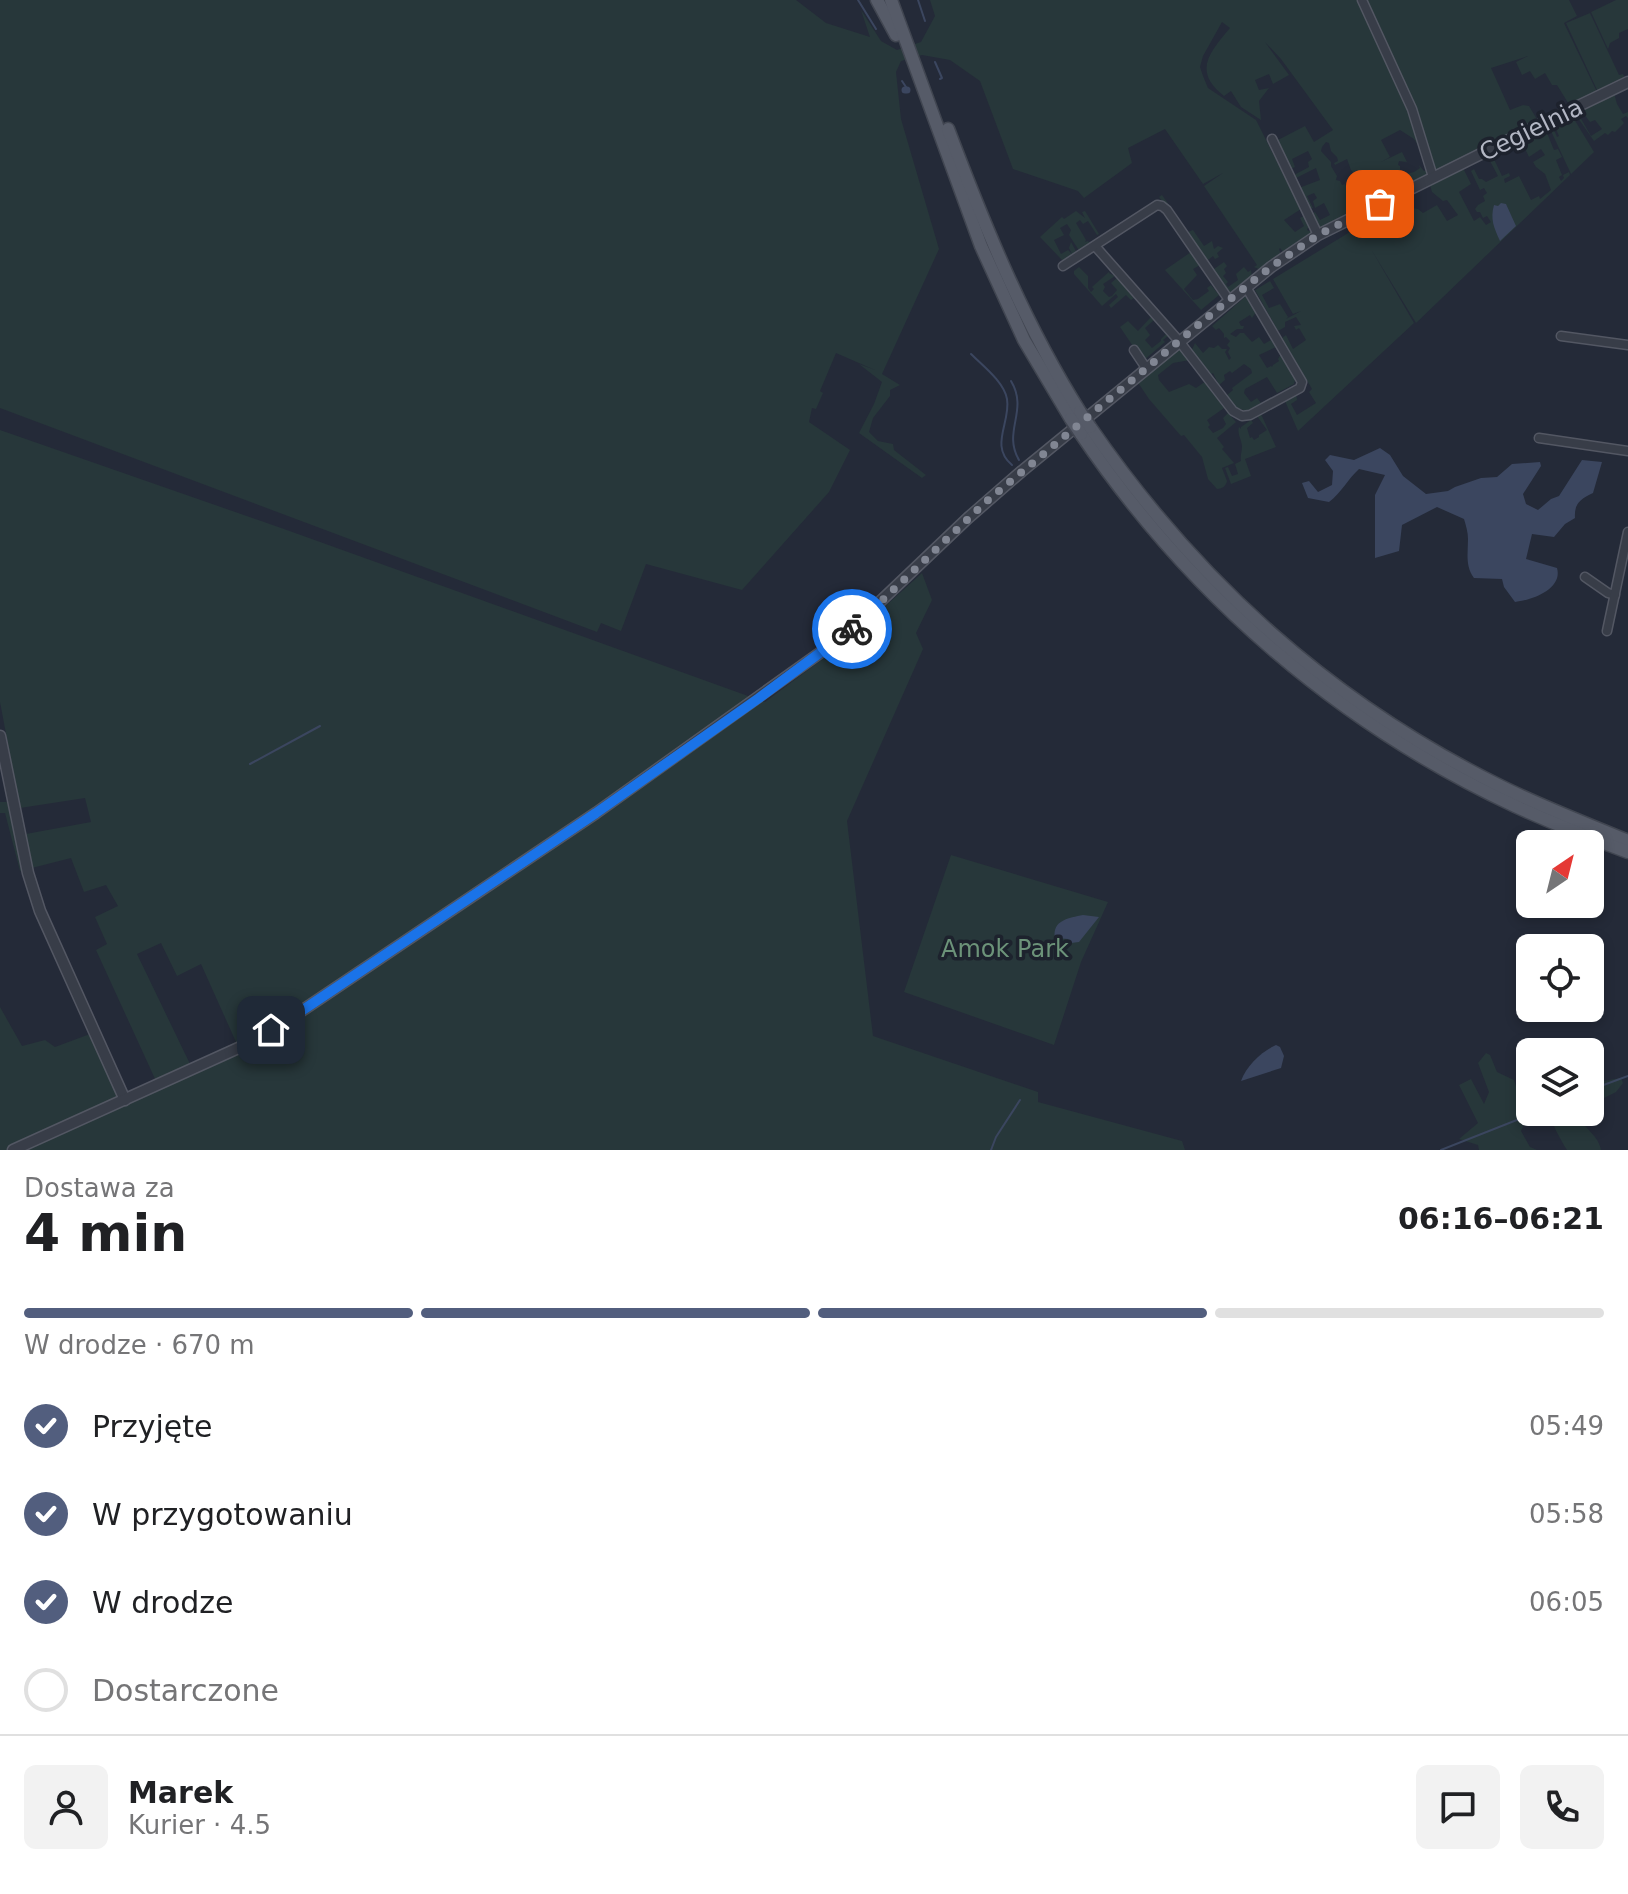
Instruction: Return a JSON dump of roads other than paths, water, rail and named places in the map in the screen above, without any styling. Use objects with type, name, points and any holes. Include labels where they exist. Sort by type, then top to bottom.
[{"type":"main road","points":[[877,0],[892,24],[905,56],[918,72]]},
{"type":"main road","points":[[891,0],[970,218],[998,285],[1024,340],[1119,488],[1219,602],[1288,664],[1363,720],[1445,771],[1572,830]]},
{"type":"main road","points":[[899,0],[1001,263],[1075,416]]},
{"type":"main road","points":[[1085,431],[1209,575],[1255,620],[1324,677],[1384,720],[1461,766],[1544,807],[1628,841]]},
{"type":"main road","points":[[1604,843],[1628,852]]},
{"type":"main road","points":[[1604,845],[1628,859]]},
{"type":"street","points":[[1362,0],[1412,109],[1433,177]]},
{"type":"street","name":"Cegielnia","points":[[13,1150],[229,1053],[297,1014],[596,813],[845,635],[987,501],[1229,300],[1318,235],[1628,82]]},
{"type":"street","points":[[1272,139],[1318,235]]},
{"type":"street","points":[[1063,266],[1157,205],[1162,206],[1229,300]]},
{"type":"street","points":[[1095,246],[1179,341],[1233,411],[1242,416],[1250,415],[1300,388],[1302,382],[1246,287]]},
{"type":"street","points":[[1561,336],[1628,345]]},
{"type":"street","points":[[1134,350],[1146,368]]},
{"type":"street","points":[[1539,438],[1628,451]]},
{"type":"street","points":[[1607,631],[1628,532]]},
{"type":"street","points":[[1585,577],[1615,595]]},
{"type":"street","points":[[0,736],[5,796],[40,911],[125,1100]]},
{"type":"water","points":[[1506,204],[1516,226],[1500,241],[1492,215],[1494,205]]},
{"type":"water","points":[[1380,448],[1390,455],[1403,476],[1426,494],[1448,491],[1481,478],[1497,477],[1512,464],[1540,462],[1541,466],[1523,494],[1526,504],[1538,510],[1559,496],[1582,460],[1602,462],[1593,493],[1579,502],[1575,518],[1554,537],[1532,534],[1526,559],[1557,568],[1555,582],[1537,596],[1515,602],[1502,579],[1474,578],[1468,564],[1468,536],[1464,519],[1437,507],[1402,525],[1399,551],[1375,558],[1375,495],[1385,475],[1359,469],[1329,502],[1308,498],[1302,483],[1309,481],[1318,492],[1332,485],[1333,471],[1325,460],[1330,455],[1354,460]]},
{"type":"water","points":[[1083,915],[1099,917],[1079,942],[1055,938],[1059,924]]},
{"type":"water","points":[[1276,1045],[1284,1056],[1281,1068],[1241,1081],[1255,1060]]},
{"type":"waterway","points":[[858,0],[876,29]]},
{"type":"waterway","points":[[918,0],[925,21]]},
{"type":"waterway","points":[[935,62],[940,79]]},
{"type":"waterway","points":[[902,81],[908,90]]},
{"type":"waterway","points":[[971,354],[1005,393],[1007,408],[1001,442],[1005,458],[1012,465]]},
{"type":"waterway","points":[[1011,381],[1017,402],[1013,440],[1019,460]]},
{"type":"waterway","points":[[250,764],[320,726]]},
{"type":"waterway","points":[[1604,1085],[1628,1076]]},
{"type":"waterway","points":[[991,1150],[1020,1100]]},
{"type":"waterway","points":[[1441,1150],[1516,1120]]},
{"type":"park label","name":"Amok Park","points":[[1005,949]]}]
